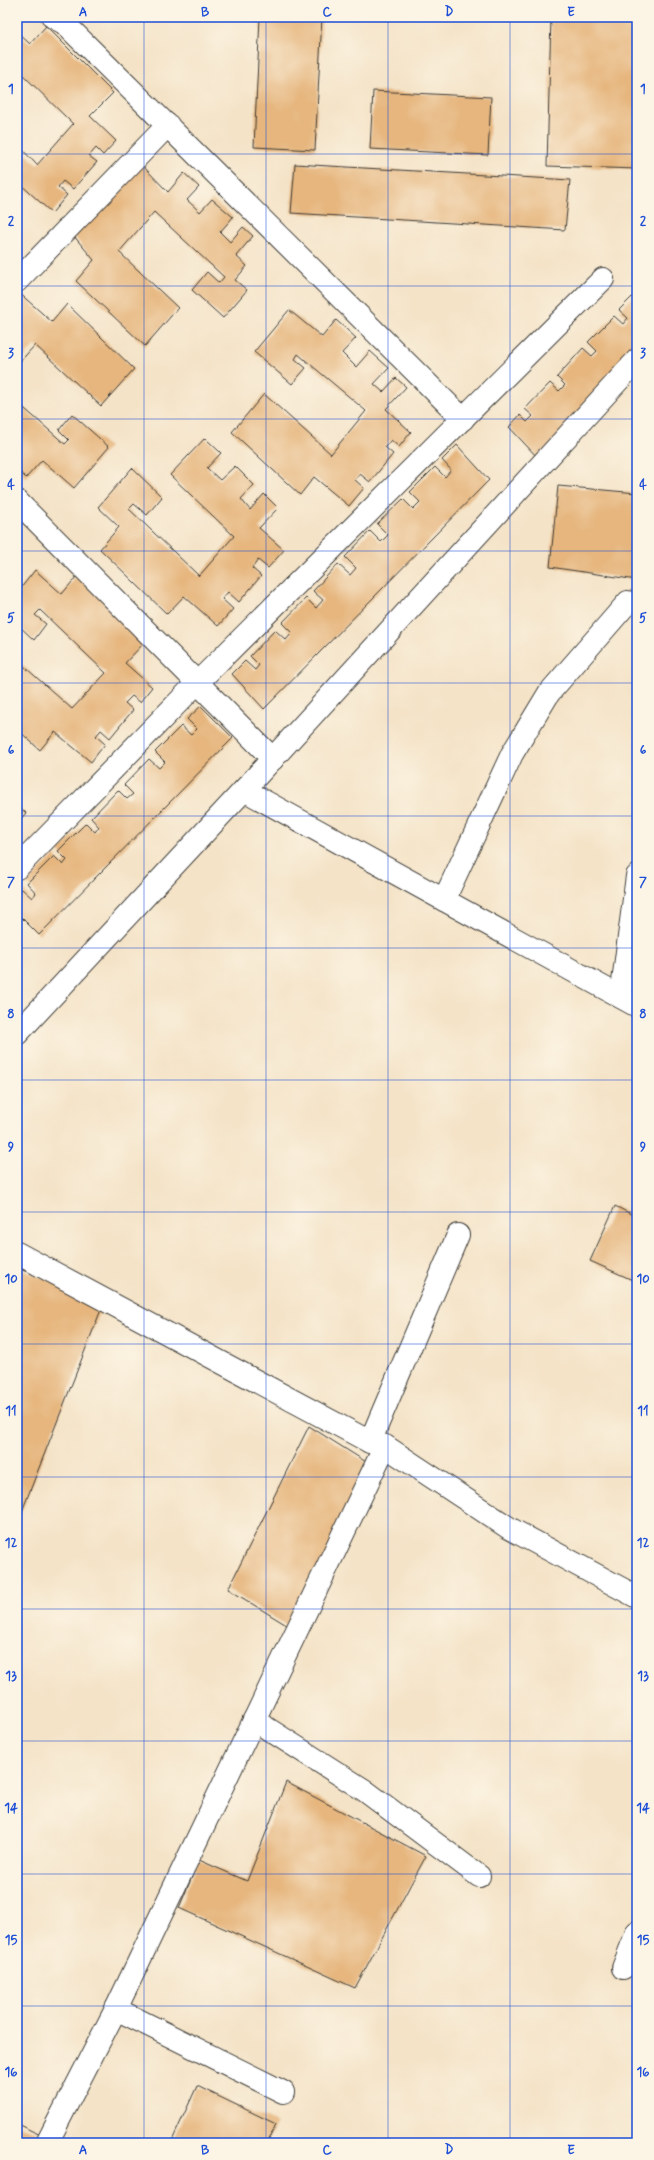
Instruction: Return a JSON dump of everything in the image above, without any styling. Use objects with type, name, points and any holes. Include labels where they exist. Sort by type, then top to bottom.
[{"type":"street","points":[[53,17],[64,24],[168,125],[463,419]]},
{"type":"street","points":[[17,281],[168,125]]},
{"type":"street","points":[[17,868],[197,683],[604,279]]},
{"type":"street","points":[[17,1034],[273,759],[637,360]]},
{"type":"street","points":[[17,501],[273,759]]},
{"type":"street","points":[[444,900],[512,754],[549,693],[628,602]]},
{"type":"street","points":[[244,790],[629,1002],[637,876]]},
{"type":"street","points":[[47,2143],[116,2009],[254,1720],[378,1444],[458,1235]]},
{"type":"street","points":[[17,1253],[378,1444],[509,1528],[637,1597]]},
{"type":"street","points":[[254,1720],[364,1790],[479,1876]]},
{"type":"street","points":[[623,1968],[637,1932]]},
{"type":"street","points":[[116,2009],[283,2092]]},
{"type":"building","points":[[260,17],[322,17],[315,150],[254,147]]},
{"type":"building","points":[[551,17],[637,17],[637,169],[547,166]]},
{"type":"building","points":[[46,26],[113,93],[90,116],[116,141],[103,155],[96,148],[89,156],[97,162],[73,189],[63,181],[58,187],[67,195],[52,213],[17,181],[17,144],[37,165],[73,124],[17,69],[17,32],[30,44]]},
{"type":"building","points":[[373,91],[491,97],[488,155],[370,149]]},
{"type":"building","points":[[140,163],[168,192],[184,173],[199,187],[187,200],[200,212],[212,199],[233,217],[220,232],[230,242],[243,227],[253,236],[236,256],[247,266],[235,280],[247,290],[223,318],[192,290],[207,272],[219,283],[224,277],[154,212],[119,252],[178,308],[145,346],[76,281],[94,260],[73,235]]},
{"type":"building","points":[[295,164],[570,180],[565,230],[291,213]]},
{"type":"building","points":[[17,291],[52,322],[67,304],[134,369],[101,406],[35,345],[17,365]]},
{"type":"building","points":[[634,295],[637,299],[637,354],[538,458],[509,427],[520,415],[527,422],[533,416],[525,409],[550,383],[559,391],[565,385],[557,377],[583,348],[592,356],[597,351],[588,342],[614,316],[623,324],[628,318],[619,310]]},
{"type":"building","points":[[289,310],[322,337],[336,320],[356,338],[342,353],[356,367],[370,351],[389,368],[374,384],[383,392],[396,378],[406,387],[386,409],[411,432],[399,447],[391,440],[385,447],[393,454],[370,482],[360,474],[355,480],[364,488],[349,506],[314,477],[300,495],[232,432],[264,394],[331,454],[366,411],[298,354],[295,359],[306,368],[292,384],[254,352]]},
{"type":"building","points":[[17,402],[65,444],[69,440],[59,430],[72,414],[109,447],[74,488],[42,460],[26,478],[17,469]]},
{"type":"building","points":[[205,438],[221,453],[207,468],[220,480],[235,466],[254,485],[241,499],[250,510],[264,494],[278,508],[259,528],[284,550],[268,568],[258,560],[252,568],[261,576],[239,602],[228,592],[222,599],[233,609],[218,626],[184,596],[167,614],[100,549],[119,527],[98,507],[132,468],[162,497],[147,515],[134,504],[129,509],[199,576],[234,536],[170,475]]},
{"type":"building","points":[[457,445],[489,480],[264,709],[232,674],[245,661],[255,670],[259,665],[250,656],[275,630],[286,640],[292,633],[282,623],[306,598],[316,608],[323,600],[313,591],[338,564],[350,575],[356,568],[345,557],[370,531],[381,542],[388,535],[377,524],[403,499],[413,509],[420,502],[410,492],[435,467],[445,477],[451,470],[442,460]]},
{"type":"building","points":[[558,486],[637,493],[637,580],[550,567]]},
{"type":"building","points":[[35,570],[62,594],[77,576],[147,640],[125,663],[152,687],[140,702],[132,696],[125,703],[133,710],[110,738],[101,730],[96,736],[105,744],[91,762],[55,732],[40,750],[17,729],[17,660],[72,709],[106,673],[40,610],[35,615],[46,624],[34,640],[17,624],[17,593]]},
{"type":"building","points":[[201,706],[233,738],[39,935],[17,913],[17,893],[22,889],[32,898],[36,893],[27,883],[54,856],[63,865],[67,860],[58,851],[86,823],[95,832],[99,827],[91,818],[118,790],[127,799],[133,794],[124,785],[149,759],[159,768],[165,762],[155,752],[181,726],[191,735],[197,729],[187,719]]},
{"type":"building","points":[[17,805],[26,813],[17,823]]},
{"type":"building","points":[[615,1206],[637,1217],[637,1282],[590,1261]]},
{"type":"building","points":[[17,1268],[104,1302],[17,1524]]},
{"type":"building","points":[[309,1426],[371,1465],[293,1629],[228,1589]]},
{"type":"building","points":[[286,1782],[426,1856],[355,1988],[179,1908],[199,1860],[247,1881]]},
{"type":"building","points":[[197,2086],[276,2124],[267,2143],[171,2143]]},
{"type":"building","points":[[17,2124],[47,2138],[45,2143],[17,2143]]}]
